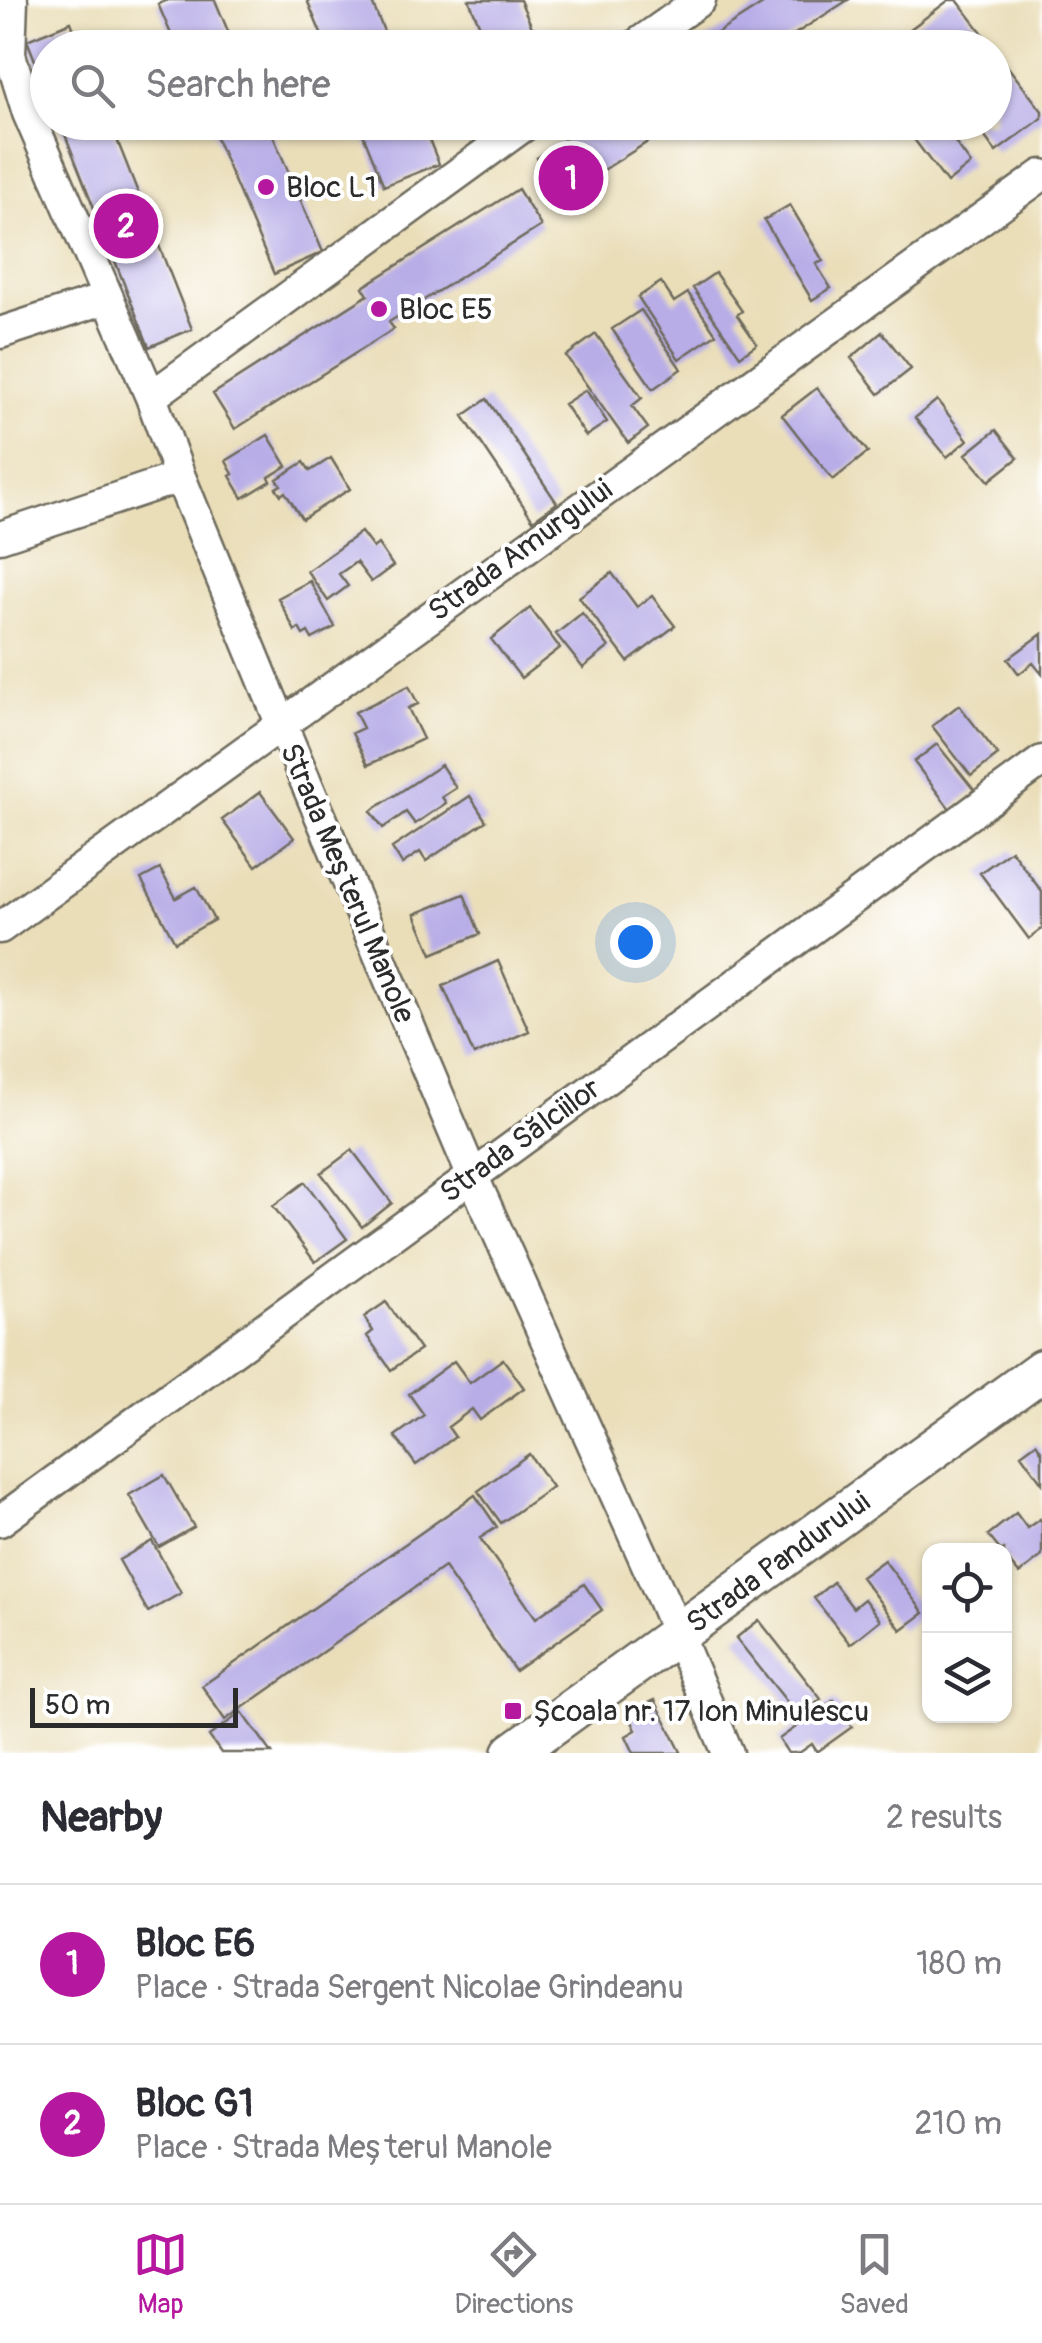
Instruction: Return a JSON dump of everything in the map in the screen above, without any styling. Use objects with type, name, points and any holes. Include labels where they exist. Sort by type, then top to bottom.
[{"type":"street","name":"Strada Meșterul Manole","points":[[12,0],[14,118],[107,298],[152,397],[180,477],[281,723],[472,1176],[728,1753]]},
{"type":"street","points":[[658,30],[700,0]]},
{"type":"street","points":[[152,397],[504,140]]},
{"type":"street","name":"Strada Amurgului","points":[[0,928],[1042,174]]},
{"type":"street","points":[[0,333],[107,298]]},
{"type":"street","points":[[0,538],[180,477]]},
{"type":"street","name":"Strada Sălciilor","points":[[0,1522],[1042,761]]},
{"type":"street","name":"Strada Pandurului","points":[[513,1753],[1042,1370]]},
{"type":"building","points":[[168,0],[215,0],[228,30],[169,30],[158,4]]},
{"type":"building","points":[[307,0],[371,0],[384,30],[320,30]]},
{"type":"building","points":[[469,0],[520,0],[533,30],[482,30]]},
{"type":"building","points":[[769,0],[848,0],[801,30],[722,30]]},
{"type":"building","points":[[949,0],[957,0],[980,30],[909,30]]},
{"type":"building","points":[[71,22],[74,30],[51,30]]},
{"type":"building","points":[[1012,72],[1042,111],[1042,118],[996,152],[987,140],[1012,140]]},
{"type":"building","points":[[67,140],[117,140],[192,329],[149,347]]},
{"type":"building","name":"Bloc L1","points":[[217,140],[275,140],[323,252],[274,274]]},
{"type":"building","points":[[365,140],[429,140],[439,164],[384,186]]},
{"type":"building","points":[[564,140],[651,140],[561,197],[537,158]]},
{"type":"building","points":[[915,140],[953,140],[971,164],[947,183]]},
{"type":"building","name":"Bloc E5","points":[[518,189],[541,226],[389,322],[394,329],[235,429],[213,394],[368,295],[363,287]]},
{"type":"building","points":[[790,205],[823,261],[816,264],[831,288],[812,300],[764,220]]},
{"type":"building","points":[[715,273],[742,311],[737,315],[757,344],[740,356],[693,288]]},
{"type":"building","points":[[661,282],[674,302],[688,293],[716,334],[679,359],[638,297]]},
{"type":"building","points":[[641,310],[681,369],[653,389],[612,329]]},
{"type":"building","points":[[882,332],[911,369],[879,394],[851,358]]},
{"type":"building","points":[[596,334],[642,398],[632,406],[648,428],[628,443],[566,356]]},
{"type":"building","points":[[817,388],[868,452],[833,480],[782,415]]},
{"type":"building","points":[[586,390],[607,422],[586,436],[564,404]]},
{"type":"building","points":[[487,399],[557,503],[533,520],[463,416]]},
{"type":"building","points":[[937,400],[968,440],[947,457],[915,418]]},
{"type":"building","points":[[996,430],[1018,458],[989,481],[966,454]]},
{"type":"building","points":[[268,435],[287,466],[243,498],[226,461]]},
{"type":"building","points":[[331,458],[350,489],[302,519],[285,492],[281,495],[276,488],[281,485],[277,479],[304,462],[310,471]]},
{"type":"building","points":[[361,532],[373,548],[378,544],[393,566],[371,582],[356,562],[339,574],[348,586],[328,601],[307,571]]},
{"type":"building","points":[[612,573],[637,607],[652,596],[675,626],[628,662],[579,597]]},
{"type":"building","points":[[310,581],[335,627],[312,639],[308,632],[303,635],[299,628],[295,631],[278,598]]},
{"type":"building","points":[[530,608],[560,648],[521,678],[491,639]]},
{"type":"building","points":[[582,613],[609,647],[583,668],[556,634]]},
{"type":"building","points":[[1042,634],[1042,674],[1033,663],[1019,674],[1008,659]]},
{"type":"building","points":[[409,686],[418,704],[408,708],[423,739],[368,765],[352,733],[363,728],[355,712]]},
{"type":"building","points":[[959,705],[998,755],[971,776],[932,726]]},
{"type":"building","points":[[937,744],[974,790],[950,809],[914,762]]},
{"type":"building","points":[[441,765],[456,788],[442,797],[446,803],[415,824],[406,812],[383,828],[371,811]]},
{"type":"building","points":[[260,792],[294,838],[256,866],[222,820]]},
{"type":"building","points":[[470,796],[486,821],[426,861],[420,852],[402,864],[392,848]]},
{"type":"building","points":[[1011,850],[1042,892],[1042,929],[1029,939],[980,873]]},
{"type":"building","points":[[160,869],[176,898],[196,887],[214,920],[175,942],[141,879]]},
{"type":"building","points":[[464,894],[480,934],[432,954],[415,914]]},
{"type":"building","points":[[498,961],[529,1031],[474,1055],[443,986]]},
{"type":"building","points":[[352,1150],[392,1203],[362,1227],[321,1173]]},
{"type":"building","points":[[305,1182],[347,1239],[315,1262],[273,1206]]},
{"type":"building","points":[[386,1302],[420,1350],[391,1370],[367,1336],[373,1331],[364,1317]]},
{"type":"building","points":[[503,1359],[524,1388],[480,1420],[472,1409],[448,1427],[455,1437],[416,1465],[395,1436],[424,1415],[409,1394],[454,1361],[470,1383]]},
{"type":"building","points":[[1036,1443],[1042,1452],[1042,1483],[1021,1454]]},
{"type":"building","points":[[529,1454],[552,1487],[501,1523],[478,1491]]},
{"type":"building","points":[[164,1475],[194,1527],[159,1547],[129,1495]]},
{"type":"building","points":[[475,1495],[497,1527],[480,1538],[536,1618],[584,1584],[602,1610],[515,1671],[444,1567],[225,1720],[202,1686]]},
{"type":"building","points":[[1016,1513],[1027,1528],[1040,1519],[1042,1556],[1019,1574],[1012,1566],[1012,1543],[994,1543],[988,1535]]},
{"type":"building","points":[[152,1541],[181,1593],[148,1612],[119,1560]]},
{"type":"building","points":[[884,1560],[922,1614],[901,1630],[861,1577]]},
{"type":"building","points":[[833,1582],[853,1608],[864,1599],[880,1620],[850,1644],[814,1598]]},
{"type":"building","points":[[759,1620],[821,1699],[799,1717],[736,1638]]},
{"type":"building","points":[[655,1700],[679,1753],[634,1753],[626,1736],[636,1730],[628,1713]]},
{"type":"building","points":[[834,1700],[852,1727],[817,1752],[812,1744],[799,1753],[788,1753],[779,1739]]},
{"type":"building","points":[[242,1712],[272,1753],[221,1753],[209,1736]]},
{"type":"place","name":"Bloc E6","points":[[571,178]]},
{"type":"place","name":"Bloc L1","points":[[266,187]]},
{"type":"place","name":"Bloc G1","points":[[126,226]]},
{"type":"place","name":"Bloc E5","points":[[379,309]]},
{"type":"place","name":"Școala nr. 17 Ion Minulescu","points":[[513,1711]]}]
